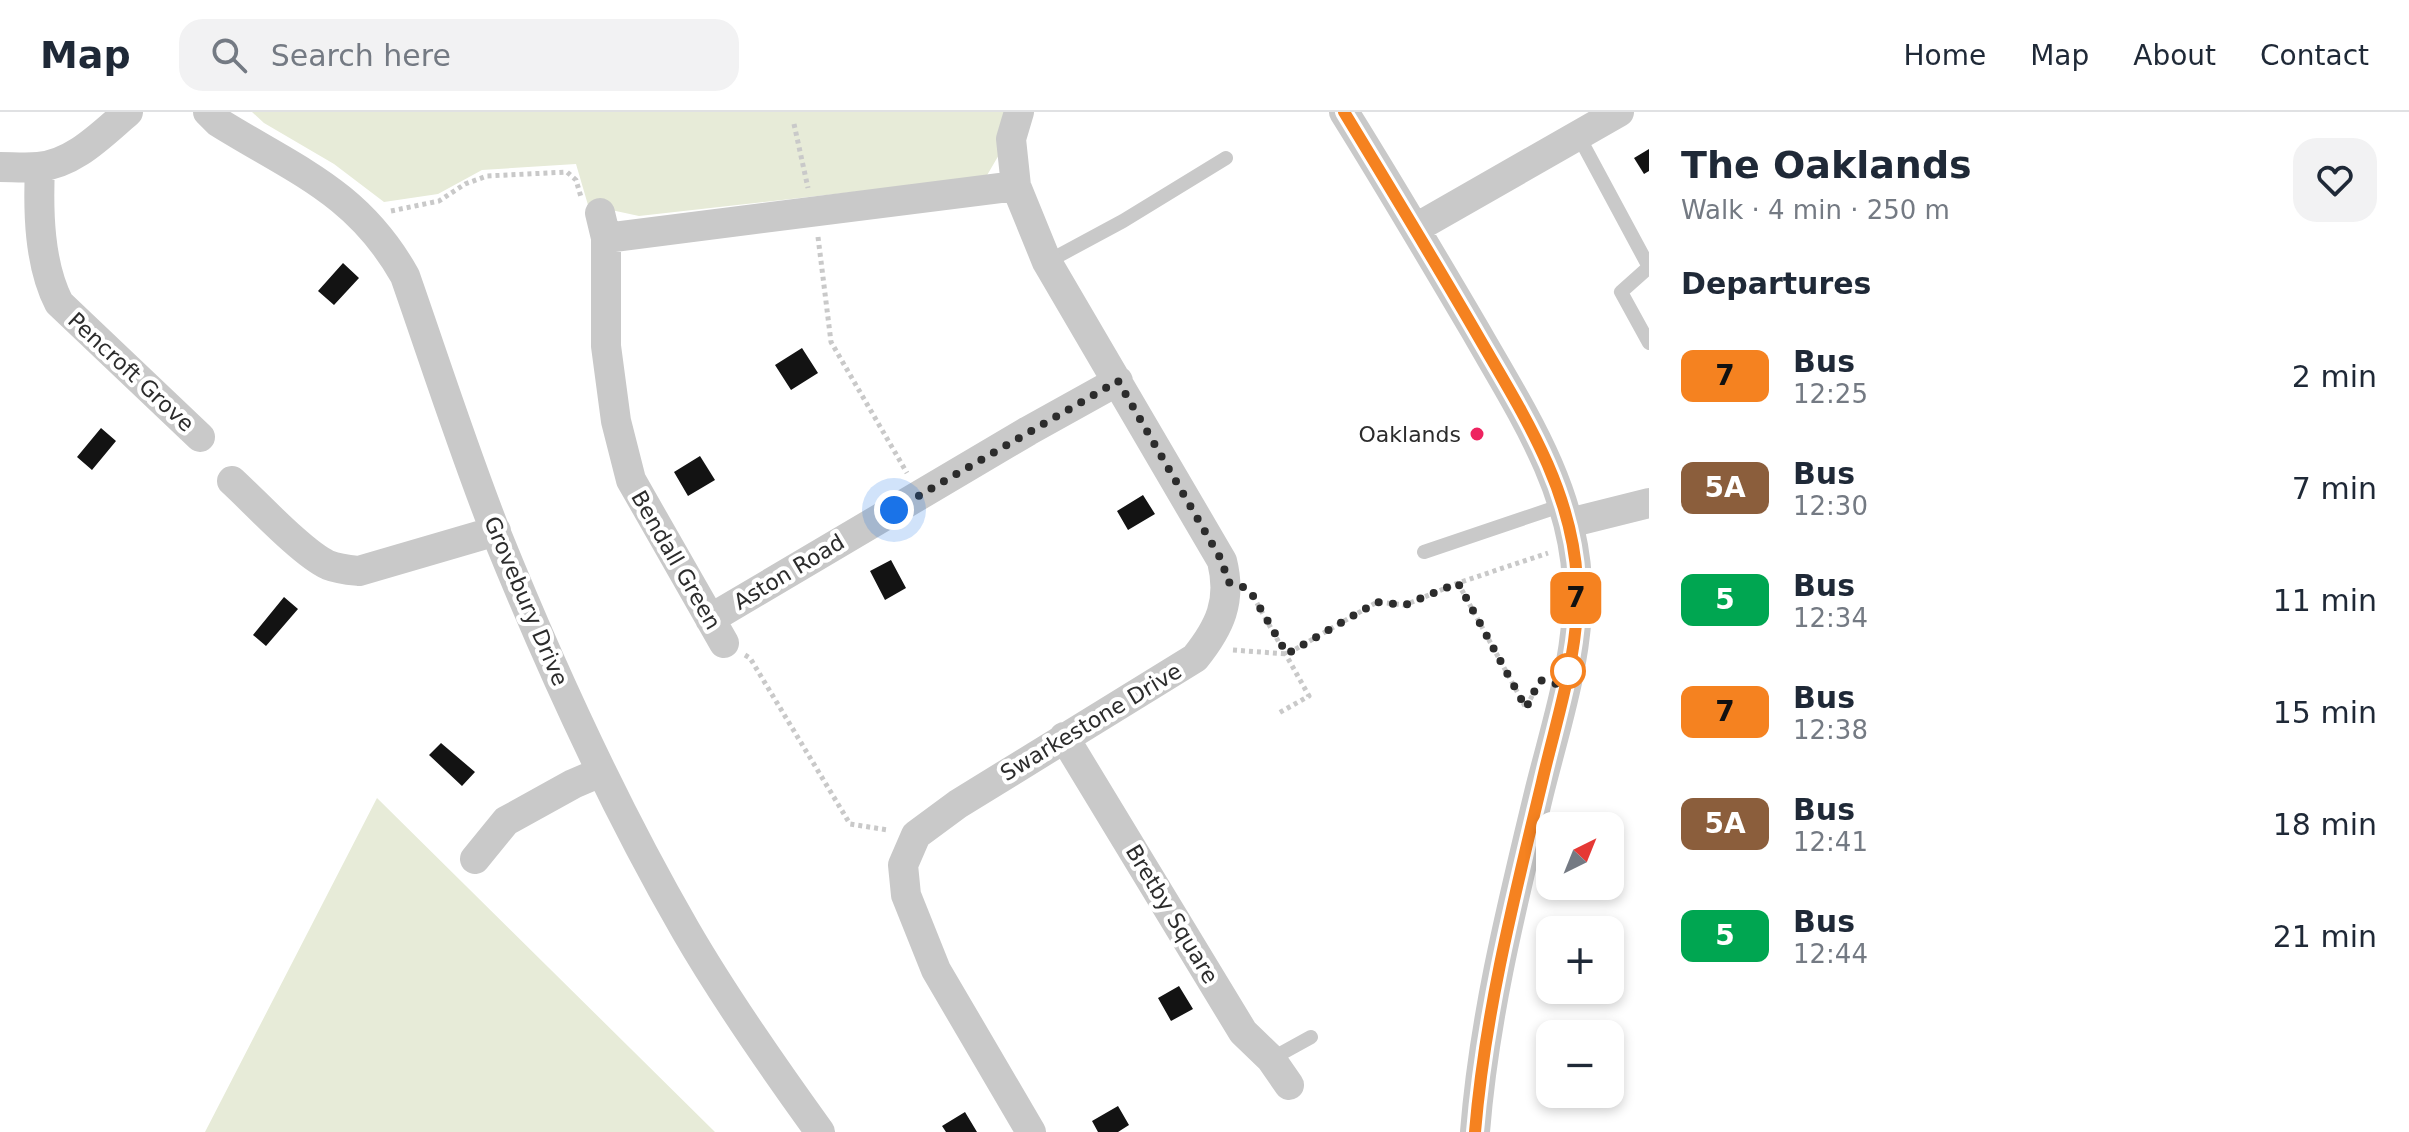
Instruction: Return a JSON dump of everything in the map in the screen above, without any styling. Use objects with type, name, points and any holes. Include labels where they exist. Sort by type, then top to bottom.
[{"type":"street","points":[[0,167],[40,167],[63,161],[85,148],[128,112]]},
{"type":"street","name":"Grovebury Drive","points":[[208,112],[218,122],[305,171],[337,194],[389,247],[405,276],[496,531],[601,772],[686,932],[788,1089],[820,1132]]},
{"type":"street","points":[[1019,112],[1011,139],[1016,186],[1047,262],[1222,561],[1228,582]]},
{"type":"street","points":[[1344,112],[1416,228],[1539,442],[1568,525],[1577,580],[1573,650],[1499,961],[1478,1092],[1475,1132]]},
{"type":"street","points":[[1416,228],[1619,112]]},
{"type":"street","name":"Pencroft Grove","points":[[40,167],[39,198],[48,282],[59,303],[200,437]]},
{"type":"street","points":[[603,225],[815,211],[1016,186]]},
{"type":"street","name":"Bendall Green","points":[[603,225],[606,346],[616,421],[631,480],[717,631]]},
{"type":"street","name":"Aston Road","points":[[717,631],[920,495],[1118,381]]},
{"type":"street","points":[[232,481],[325,564],[342,569],[359,571],[496,531]]},
{"type":"street","points":[[1568,525],[1649,503]]},
{"type":"street","name":"Swarkestone Drive","points":[[916,835],[958,804],[1195,658],[1223,613],[1228,582]]},
{"type":"street","name":"Bretby Square","points":[[1064,737],[1243,1032],[1271,1059],[1289,1085]]},
{"type":"street","points":[[475,859],[506,821],[601,772]]},
{"type":"street","points":[[916,835],[903,865],[906,895],[936,970],[1031,1132]]},
{"type":"lane","points":[[1578,135],[1649,267],[1621,292],[1649,343]]},
{"type":"lane","points":[[1047,262],[1123,221],[1226,158]]},
{"type":"lane","points":[[1424,552],[1568,525]]},
{"type":"lane","points":[[1271,1059],[1311,1037]]},
{"type":"path","points":[[794,124],[815,211],[831,342],[920,495]]},
{"type":"path","points":[[369,225],[385,212],[439,201],[465,184],[487,176],[567,172],[576,180],[582,201],[603,225]]},
{"type":"path","points":[[1209,640],[1226,649],[1287,654],[1377,602],[1405,605],[1458,583],[1568,525]]},
{"type":"path","points":[[1228,582],[1249,589],[1309,696],[1277,714]]},
{"type":"path","points":[[1458,583],[1526,708],[1540,680],[1565,686]]},
{"type":"path","points":[[717,631],[750,658],[850,824],[916,835]]},
{"type":"green space","points":[[252,112],[1007,112],[1000,153],[986,177],[639,216],[588,205],[576,164],[482,170],[438,194],[384,202],[334,164],[264,123]]},
{"type":"green space","points":[[377,798],[715,1132],[205,1132]]},
{"type":"building","points":[[1649,149],[1649,171],[1644,174],[1634,158]]},
{"type":"building","points":[[343,263],[359,278],[334,305],[318,291]]},
{"type":"building","points":[[802,348],[818,373],[791,390],[775,365]]},
{"type":"building","points":[[101,428],[116,441],[92,470],[77,457]]},
{"type":"building","points":[[700,456],[715,480],[688,496],[674,472]]},
{"type":"building","points":[[1143,495],[1155,514],[1128,530],[1117,511]]},
{"type":"building","points":[[891,560],[906,588],[885,600],[870,571]]},
{"type":"building","points":[[284,597],[298,609],[266,646],[253,635]]},
{"type":"building","points":[[441,743],[475,772],[462,786],[429,755]]},
{"type":"building","points":[[1179,986],[1193,1009],[1171,1021],[1158,998]]},
{"type":"building","points":[[1118,1106],[1129,1125],[1118,1132],[1098,1132],[1092,1121]]},
{"type":"building","points":[[965,1112],[977,1132],[946,1132],[942,1126]]},
{"type":"bus line","name":"7","points":[[1344,112],[1416,228],[1539,442],[1569,523],[1577,580],[1573,650],[1499,961],[1478,1092],[1475,1132]]},
{"type":"place","name":"Oaklands","points":[[1477,434]]},
{"type":"route","points":[[894,510],[1118,381],[1222,561],[1228,582],[1249,589],[1287,654],[1377,602],[1405,605],[1458,583],[1526,708],[1540,680],[1565,686],[1569,668],[1568,671]]}]
